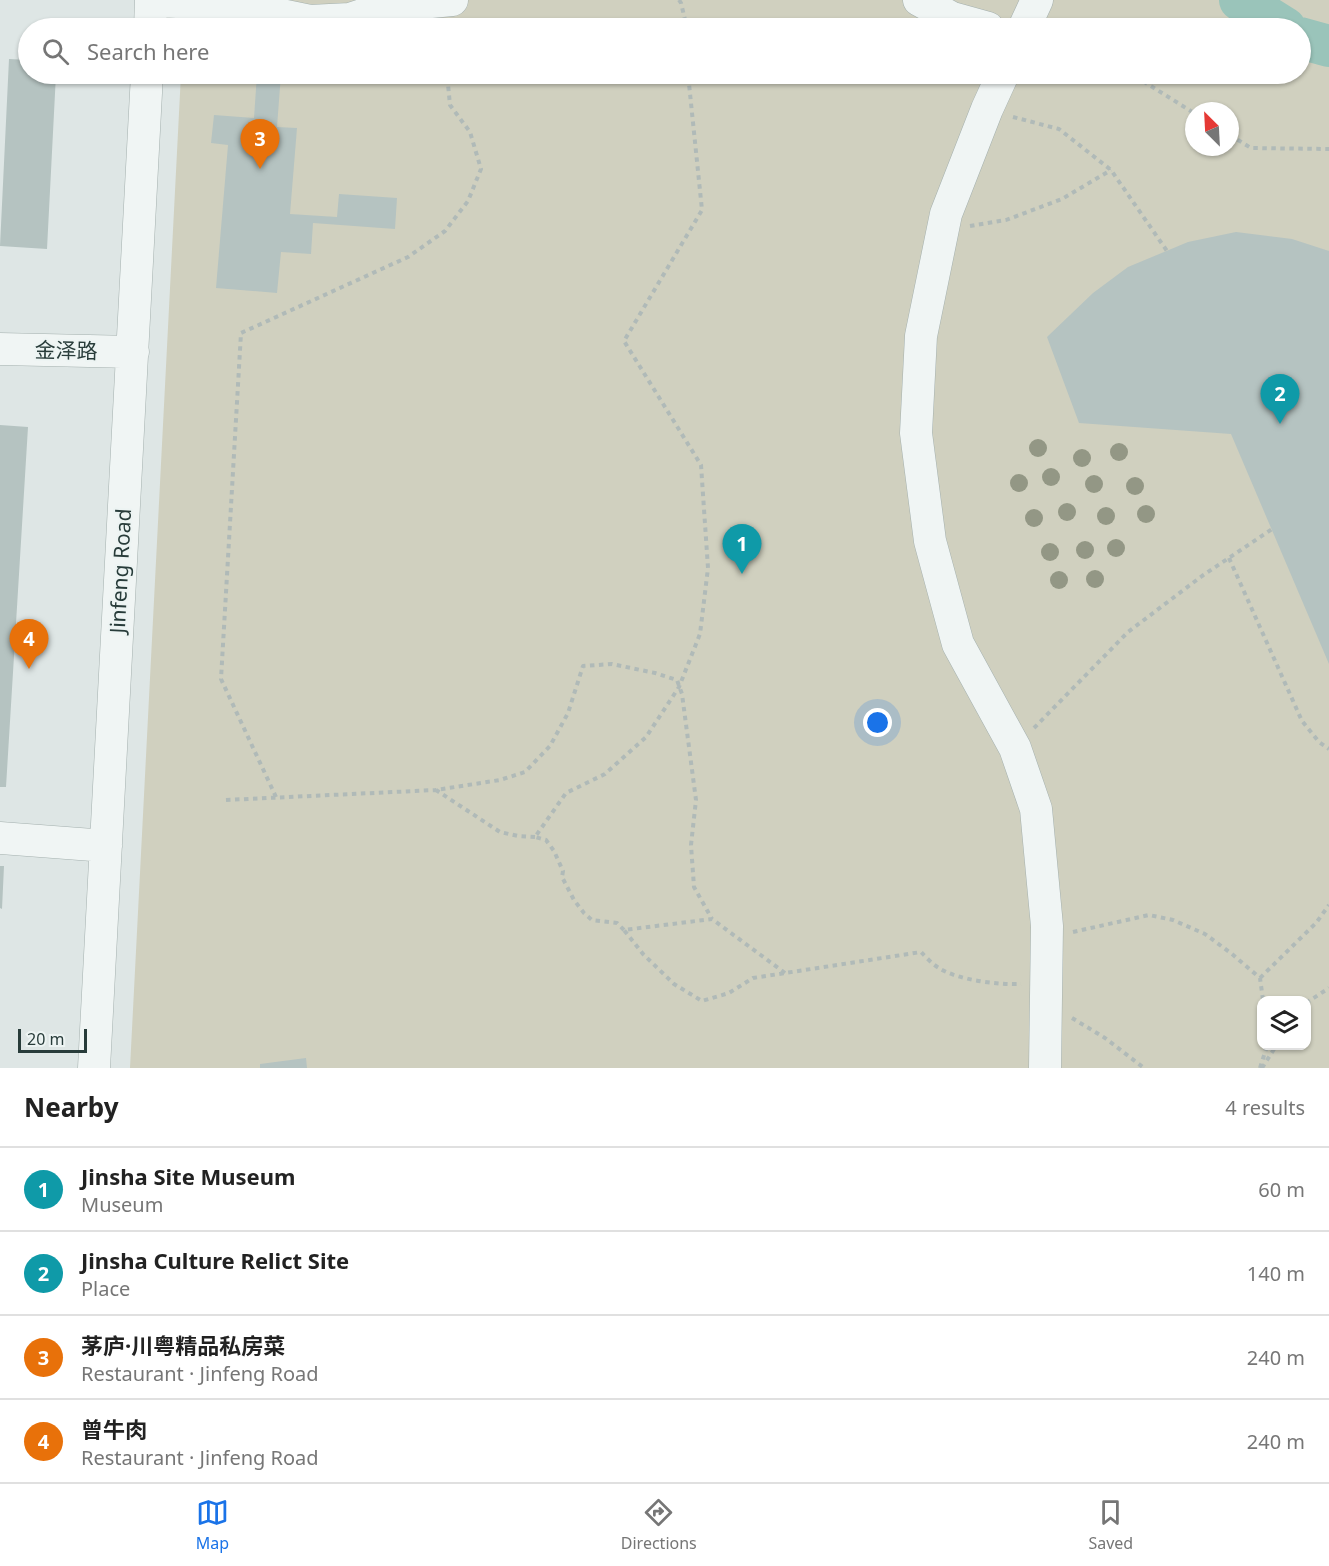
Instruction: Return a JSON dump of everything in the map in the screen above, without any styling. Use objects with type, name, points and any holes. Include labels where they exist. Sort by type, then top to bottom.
[{"type":"street","points":[[353,18],[389,6],[452,0]]},
{"type":"street","points":[[919,0],[952,18]]},
{"type":"street","points":[[1029,18],[1037,0]]},
{"type":"street","points":[[151,10],[229,4],[296,18]]},
{"type":"street","name":"Jinfeng Road","points":[[94,1068],[146,84]]},
{"type":"street","points":[[998,84],[946,214],[921,336],[916,433],[930,541],[958,644],[1015,748],[1035,809],[1047,926],[1045,1068]]},
{"type":"street","name":"金泽路","points":[[0,349],[132,352]]},
{"type":"street","points":[[0,838],[106,846]]},
{"type":"path","points":[[679,0],[685,18]]},
{"type":"path","points":[[276,797],[221,679],[241,333],[408,257],[445,231],[468,201],[481,169],[470,132],[450,105],[448,84]]},
{"type":"path","points":[[535,837],[566,793],[605,774],[646,737],[679,687],[700,634],[708,568],[701,465],[624,341],[702,210],[689,84]]},
{"type":"path","points":[[1148,84],[1185,107]]},
{"type":"path","points":[[987,109],[1059,129],[1111,170],[1167,251]]},
{"type":"path","points":[[1239,141],[1251,148],[1329,150]]},
{"type":"path","points":[[943,231],[1006,220],[1062,199],[1111,170]]},
{"type":"path","points":[[1015,748],[1128,632],[1202,576],[1272,529]]},
{"type":"path","points":[[1229,558],[1302,721],[1319,742],[1329,749]]},
{"type":"path","points":[[226,800],[436,790],[500,780],[525,772],[550,746],[568,713],[582,666],[612,664],[655,673],[677,680],[682,694],[696,800],[691,845],[694,887],[712,919],[785,973]]},
{"type":"path","points":[[436,790],[500,832],[546,840],[563,871],[562,877],[584,913],[592,920],[617,923],[643,954],[674,984],[702,1001],[729,993],[753,978],[921,952],[940,969],[969,980],[1007,985],[1046,983]]},
{"type":"path","points":[[1260,978],[1316,923],[1329,905]]},
{"type":"path","points":[[1047,940],[1087,928],[1149,915],[1173,920],[1205,933],[1232,954],[1260,978],[1262,996]]},
{"type":"path","points":[[624,930],[712,919]]},
{"type":"path","points":[[1311,1000],[1329,988]]},
{"type":"path","points":[[1045,1017],[1069,1016],[1105,1038],[1144,1068]]},
{"type":"path","points":[[1261,1068],[1266,1050]]},
{"type":"path","points":[[1261,1068],[1273,1050]]},
{"type":"green space","points":[[185,0],[1329,0],[1329,1068],[130,1068],[180,84],[1311,84],[1311,18],[184,18]]},
{"type":"building","points":[[9,59],[18,59],[18,84],[55,84],[47,249],[0,246]]},
{"type":"building","points":[[256,84],[280,84],[277,127],[297,128],[290,214],[337,217],[339,194],[397,198],[395,229],[313,223],[311,254],[281,252],[277,293],[216,288],[228,145],[211,143],[214,115],[254,118]]},
{"type":"building","points":[[1236,232],[1292,239],[1329,251],[1329,664],[1231,434],[1079,423],[1047,337],[1093,293],[1128,267],[1188,242]]},
{"type":"building","points":[[0,425],[28,427],[6,787],[0,787]]},
{"type":"building","points":[[0,866],[4,866],[2,909],[0,908]]},
{"type":"building","points":[[306,1058],[307,1068],[260,1068],[260,1064]]},
{"type":"waterway","points":[[1240,0],[1269,18]]},
{"type":"waterway","points":[[1311,41],[1329,46]]},
{"type":"place","name":"茅庐·川粤精品私房菜","points":[[260,169]]},
{"type":"place","name":"Jinsha Culture Relict Site","points":[[1280,424]]},
{"type":"place","name":"Jinsha Site Museum","points":[[742,574]]},
{"type":"place","name":"曾牛肉","points":[[29,669]]}]
